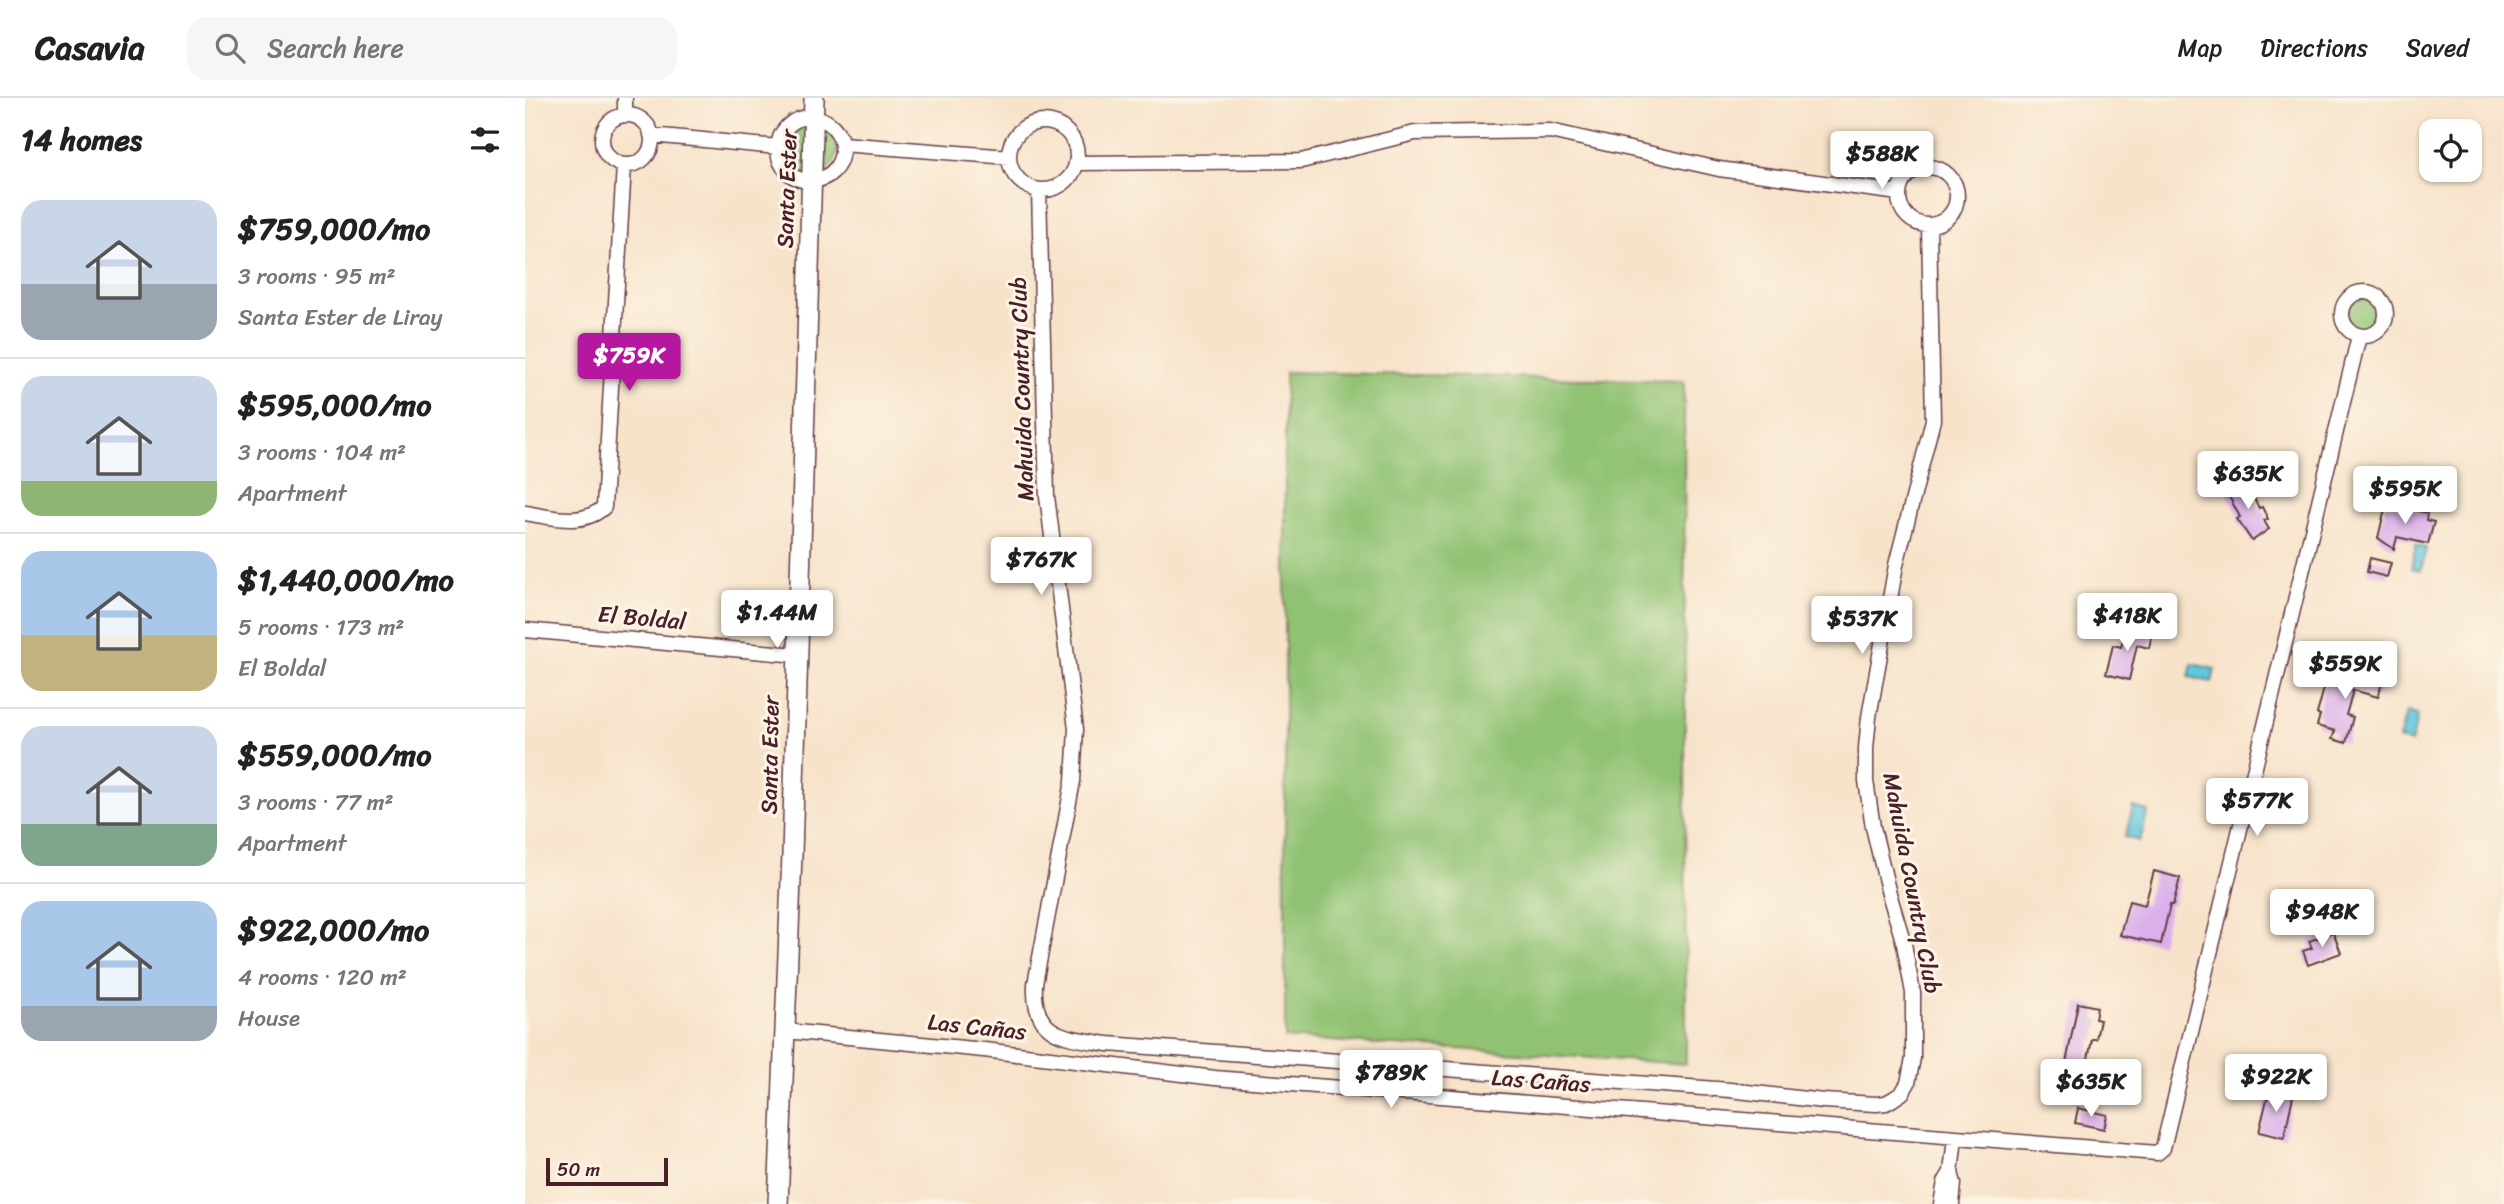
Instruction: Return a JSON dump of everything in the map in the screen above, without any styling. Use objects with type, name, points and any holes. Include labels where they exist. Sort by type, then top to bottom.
[{"type":"street","points":[[625,98],[625,115]]},
{"type":"street","points":[[814,107],[833,125],[842,144],[838,164],[822,178],[812,181],[801,180],[784,167],[779,158],[780,137],[786,128],[814,107]]},
{"type":"street","name":"Santa Ester","points":[[778,1204],[786,1031],[814,107]]},
{"type":"street","points":[[625,115],[645,123],[651,135],[652,143],[645,157],[632,165],[609,159],[601,144],[602,136],[610,122],[625,115]]},
{"type":"street","points":[[1052,123],[1069,134],[1075,143],[1076,163],[1067,181],[1058,187],[1039,190],[1021,183],[1010,166],[1010,146],[1022,130],[1031,124],[1052,123]]},
{"type":"street","points":[[1076,163],[1301,161],[1415,133],[1550,131],[1719,169],[1899,193]]},
{"type":"street","points":[[651,135],[778,147]]},
{"type":"street","points":[[842,144],[1009,157]]},
{"type":"street","points":[[525,513],[583,519],[597,514],[604,507],[624,165]]},
{"type":"street","points":[[1922,167],[1944,171],[1952,178],[1957,189],[1958,199],[1954,211],[1947,219],[1929,226],[1910,219],[1902,209],[1899,193],[1902,183],[1910,173],[1922,167]]},
{"type":"street","name":"Mahuida Country Club","points":[[1039,190],[1047,496],[1076,729],[1073,781],[1034,1000],[1041,1021],[1053,1031],[1075,1039],[1108,1044],[1730,1090],[1876,1104],[1886,1103],[1902,1093],[1908,1083],[1913,1058],[1913,993],[1904,944],[1873,827],[1866,781],[1866,748],[1896,565],[1933,420],[1929,226]]},
{"type":"street","name":"Las Cañas","points":[[786,1031],[984,1050],[1215,1079],[2157,1153],[2163,1148],[2359,335]]},
{"type":"street","name":"El Boldal","points":[[525,630],[797,655]]},
{"type":"street","points":[[1952,1204],[1954,1184],[1951,1172],[1955,1138]]},
{"type":"street","points":[[1941,1204],[1945,1182],[1951,1172]]},
{"type":"green space","points":[[811,123],[830,130],[837,149],[830,168],[811,175],[792,168],[785,149],[792,130]]},
{"type":"green space","points":[[2364,298],[2376,303],[2381,315],[2376,327],[2364,332],[2352,327],[2347,315],[2352,303]]},
{"type":"green space","points":[[1285,372],[1684,381],[1686,1064],[1285,1038]]},
{"type":"water","points":[[2416,545],[2426,548],[2421,570],[2411,568]]},
{"type":"water","points":[[2192,664],[2215,669],[2212,682],[2189,677]]},
{"type":"water","points":[[2406,712],[2418,715],[2411,743],[2399,740]]},
{"type":"water","points":[[2133,807],[2148,811],[2140,841],[2125,837]]},
{"type":"water","points":[[2331,895],[2333,901],[2307,909],[2305,903]]},
{"type":"building","points":[[2245,482],[2268,519],[2264,521],[2269,529],[2252,541],[2237,519],[2240,517],[2226,491]]},
{"type":"building","points":[[2386,504],[2427,513],[2426,520],[2434,522],[2428,544],[2397,537],[2394,549],[2378,538]]},
{"type":"building","points":[[2370,558],[2391,563],[2387,577],[2367,572]]},
{"type":"building","points":[[2126,628],[2152,634],[2149,648],[2137,645],[2129,680],[2106,674],[2113,645],[2121,647]]},
{"type":"building","points":[[2343,668],[2384,676],[2378,697],[2353,690],[2346,715],[2353,717],[2346,743],[2332,739],[2335,731],[2317,726],[2320,715],[2317,714],[2326,681],[2339,685]]},
{"type":"building","points":[[2154,871],[2180,878],[2173,905],[2170,905],[2161,944],[2120,935],[2129,901],[2145,905]]},
{"type":"building","points":[[2333,932],[2341,953],[2308,965],[2303,951],[2312,948],[2309,941]]},
{"type":"building","points":[[2078,1003],[2097,1007],[2095,1019],[2100,1020],[2096,1039],[2092,1039],[2083,1083],[2063,1078]]},
{"type":"building","points":[[2269,1091],[2293,1096],[2284,1138],[2259,1132]]},
{"type":"building","points":[[2078,1108],[2107,1115],[2104,1129],[2075,1123]]}]
